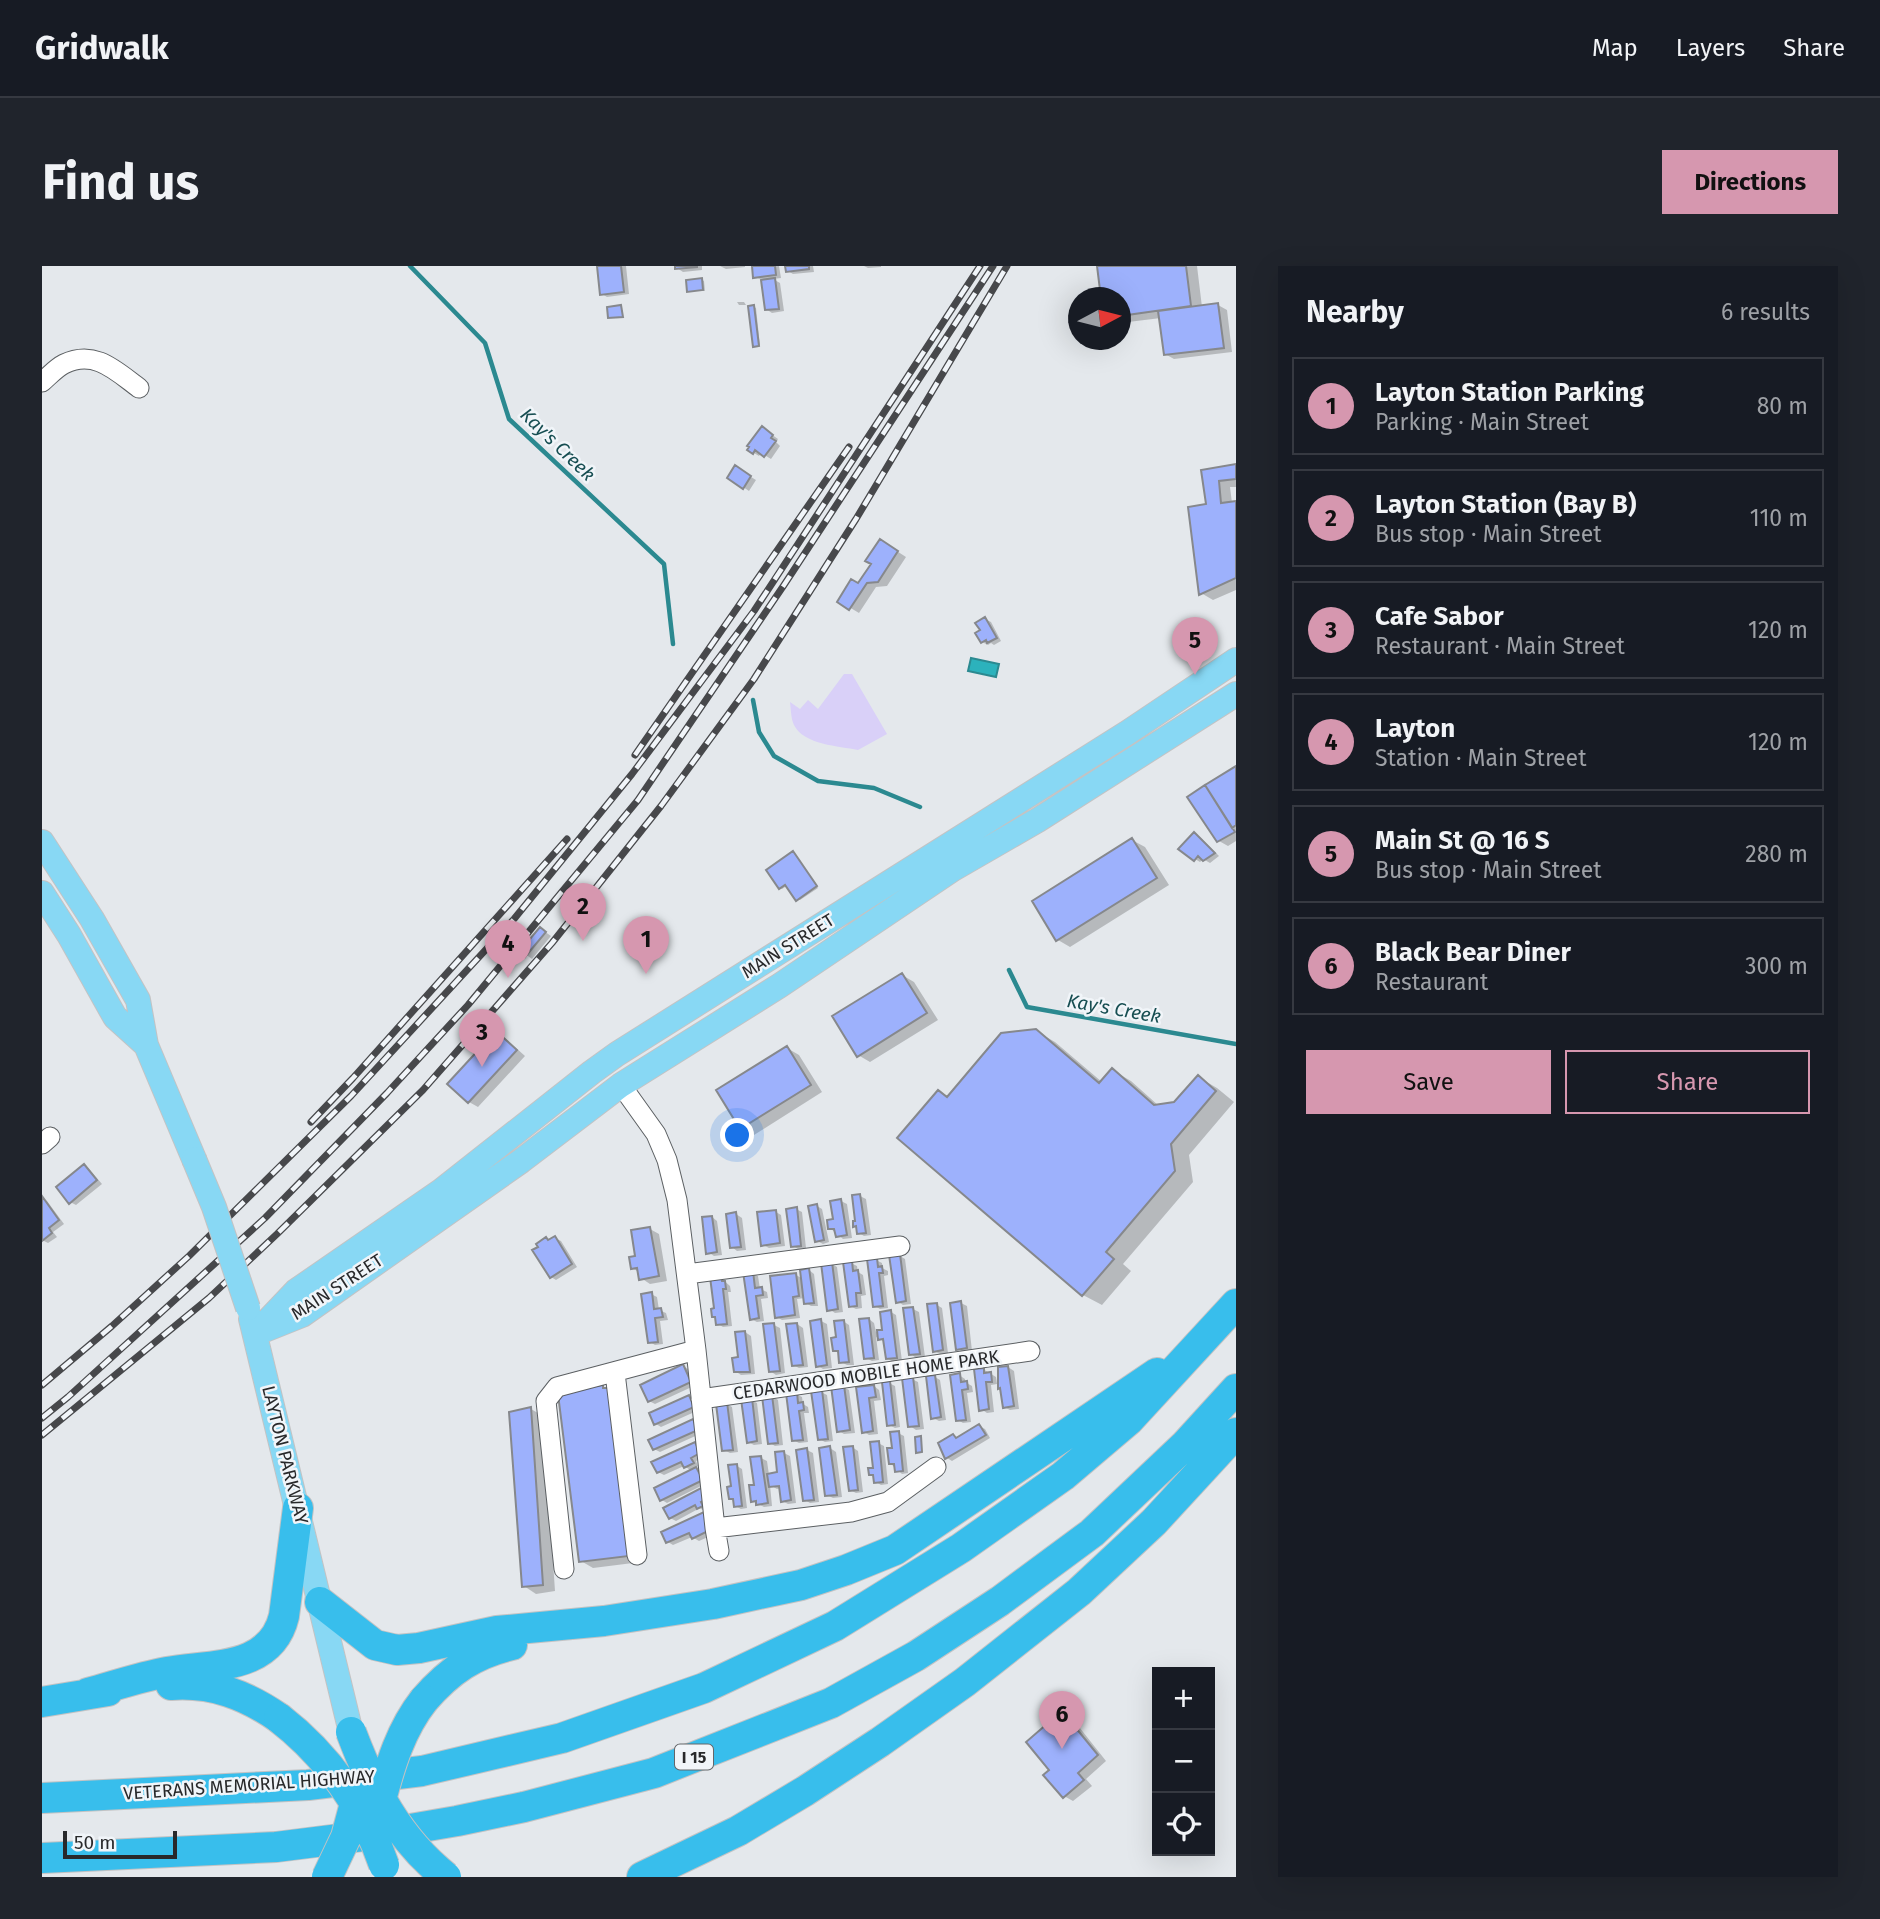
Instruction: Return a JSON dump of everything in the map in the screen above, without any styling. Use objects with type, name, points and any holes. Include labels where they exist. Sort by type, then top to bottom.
[{"type":"highway","name":"VETERANS MEMORIAL HIGHWAY","points":[[42,1798],[308,1785],[422,1771],[562,1738],[704,1688],[835,1626],[961,1548],[1063,1476],[1120,1428],[1236,1304]]},
{"type":"highway","points":[[320,1602],[375,1645],[397,1650],[419,1648],[497,1631],[604,1621],[713,1604],[800,1585],[895,1550],[1198,1345]]},
{"type":"highway","name":"I 15","points":[[42,1858],[276,1847],[387,1833],[524,1807],[654,1773],[831,1703],[916,1656],[1000,1601],[1092,1533],[1184,1446],[1236,1389]]},
{"type":"highway","points":[[642,1877],[738,1831],[772,1811],[880,1742],[965,1682],[1079,1592],[1154,1522],[1236,1433]]},
{"type":"highway","points":[[42,1702],[88,1693],[165,1672],[244,1660],[267,1647],[279,1632],[284,1616],[298,1508]]},
{"type":"highway","points":[[327,1877],[346,1838],[390,1768],[413,1716],[424,1700],[456,1669],[484,1653],[604,1621]]},
{"type":"highway","points":[[88,1693],[176,1685],[211,1687],[243,1697],[279,1718],[319,1755],[341,1782],[398,1827],[446,1877]]},
{"type":"highway","points":[[348,1721],[370,1779],[368,1802],[374,1839],[385,1871]]},
{"type":"highway","points":[[362,1774],[376,1833]]},
{"type":"main road","name":"MAIN STREET","points":[[255,1334],[296,1291],[441,1191],[617,1054],[1127,733],[1236,660]]},
{"type":"main road","name":"MAIN STREET","points":[[255,1334],[302,1315],[521,1161],[621,1085],[779,986],[953,869],[1038,820],[1236,694]]},
{"type":"main road","name":"LAYTON PARKWAY","points":[[42,842],[92,919],[138,1000],[146,1045],[214,1207],[248,1308],[385,1871]]},
{"type":"main road","name":"LAYTON PARKWAY","points":[[42,892],[115,1017],[146,1045]]},
{"type":"street","points":[[42,382],[64,364],[84,359],[104,363],[139,388]]},
{"type":"street","points":[[621,1085],[656,1134],[667,1160],[677,1200],[719,1551]]},
{"type":"street","points":[[687,1274],[900,1246]]},
{"type":"street","points":[[564,1569],[547,1401],[557,1387],[696,1350]]},
{"type":"street","name":"CEDARWOOD MOBILE HOME PARK","points":[[701,1399],[1030,1351]]},
{"type":"street","points":[[615,1373],[638,1555]]},
{"type":"street","points":[[715,1528],[851,1512],[888,1502],[936,1467]]},
{"type":"shaded area","points":[[844,674],[852,674],[887,734],[858,750],[823,744],[806,737],[794,725],[792,717],[790,702],[800,709],[808,700],[818,709]]},
{"type":"water","points":[[971,658],[999,664],[996,677],[968,671]]},
{"type":"building","points":[[597,266],[621,266],[624,292],[600,295]]},
{"type":"building","points":[[675,266],[697,266],[697,267],[675,269]]},
{"type":"building","points":[[752,266],[775,266],[776,275],[753,278]]},
{"type":"building","points":[[785,266],[809,266],[809,269],[786,272]]},
{"type":"building","points":[[1097,266],[1186,266],[1191,306],[1131,314],[1131,287],[1100,287]]},
{"type":"building","points":[[702,278],[703,290],[687,292],[686,280]]},
{"type":"building","points":[[775,278],[779,309],[765,310],[761,280]]},
{"type":"building","points":[[1218,303],[1224,348],[1164,355],[1158,311]]},
{"type":"building","points":[[621,305],[623,317],[608,318],[607,307]]},
{"type":"building","points":[[754,305],[759,346],[753,347],[748,306]]},
{"type":"building","points":[[762,426],[776,441],[764,457],[755,450],[753,454],[747,450],[747,446]]},
{"type":"building","points":[[1236,464],[1236,479],[1219,481],[1221,503],[1236,501],[1236,578],[1199,595],[1188,507],[1206,504],[1201,470]]},
{"type":"building","points":[[735,465],[751,476],[743,489],[727,478]]},
{"type":"building","points":[[880,539],[898,551],[878,582],[867,583],[849,610],[837,602],[851,579],[858,583],[871,564],[865,561]]},
{"type":"building","points":[[985,617],[997,638],[981,643],[975,633],[980,630],[975,623]]},
{"type":"building","points":[[1236,766],[1236,825],[1232,828],[1205,785]]},
{"type":"building","points":[[1205,785],[1235,832],[1217,842],[1187,797]]},
{"type":"building","points":[[1194,832],[1215,853],[1203,861],[1198,856],[1194,861],[1178,849]]},
{"type":"building","points":[[1132,838],[1157,878],[1056,941],[1032,901]]},
{"type":"building","points":[[793,851],[817,886],[796,901],[785,885],[779,889],[766,870]]},
{"type":"building","points":[[540,927],[546,932],[525,957],[519,952]]},
{"type":"building","points":[[902,973],[927,1013],[857,1057],[832,1016]]},
{"type":"building","points":[[1036,1029],[1099,1083],[1112,1068],[1154,1105],[1174,1102],[1198,1075],[1216,1091],[1171,1144],[1175,1171],[1106,1252],[1114,1259],[1082,1296],[897,1138],[938,1090],[947,1097],[1001,1033]]},
{"type":"building","points":[[496,1031],[517,1050],[468,1103],[447,1084]]},
{"type":"building","points":[[787,1046],[811,1085],[740,1129],[716,1090]]},
{"type":"building","points":[[84,1164],[97,1180],[69,1204],[56,1187]]},
{"type":"building","points":[[860,1194],[866,1233],[857,1234],[856,1226],[853,1227],[855,1221],[852,1195]]},
{"type":"building","points":[[42,1196],[59,1220],[49,1228],[52,1233],[42,1241]]},
{"type":"building","points":[[841,1199],[847,1235],[836,1237],[834,1229],[828,1229],[827,1220],[833,1219],[830,1201]]},
{"type":"building","points":[[817,1204],[824,1240],[815,1242],[808,1206]]},
{"type":"building","points":[[797,1207],[801,1246],[791,1247],[786,1209]]},
{"type":"building","points":[[776,1210],[780,1243],[761,1246],[757,1212]]},
{"type":"building","points":[[736,1212],[741,1247],[730,1248],[726,1214]]},
{"type":"building","points":[[712,1216],[717,1252],[706,1254],[702,1217]]},
{"type":"building","points":[[650,1227],[659,1276],[639,1280],[637,1268],[631,1269],[629,1257],[635,1256],[631,1230]]},
{"type":"building","points":[[555,1236],[572,1264],[550,1278],[532,1250],[546,1237],[548,1240]]},
{"type":"building","points":[[900,1254],[906,1301],[896,1303],[889,1255]]},
{"type":"building","points":[[877,1258],[878,1267],[882,1266],[883,1273],[879,1273],[883,1306],[873,1307],[867,1259]]},
{"type":"building","points":[[852,1261],[853,1271],[858,1270],[861,1293],[856,1293],[857,1306],[849,1307],[843,1262]]},
{"type":"building","points":[[832,1262],[838,1309],[827,1311],[821,1263]]},
{"type":"building","points":[[809,1268],[814,1303],[804,1304],[800,1270]]},
{"type":"building","points":[[753,1271],[755,1288],[762,1287],[763,1295],[756,1296],[759,1318],[750,1320],[743,1272]]},
{"type":"building","points":[[796,1273],[799,1296],[793,1297],[795,1315],[775,1318],[770,1276]]},
{"type":"building","points":[[721,1276],[726,1289],[723,1289],[727,1324],[716,1325],[711,1309],[714,1308],[710,1277]]},
{"type":"building","points":[[652,1292],[654,1309],[661,1308],[663,1317],[655,1318],[658,1342],[648,1343],[641,1294]]},
{"type":"building","points":[[961,1301],[967,1348],[956,1350],[950,1303]]},
{"type":"building","points":[[937,1303],[943,1350],[933,1352],[927,1304]]},
{"type":"building","points":[[913,1307],[920,1354],[909,1355],[903,1308]]},
{"type":"building","points":[[891,1310],[897,1358],[886,1359],[883,1339],[878,1340],[877,1330],[882,1330],[880,1312]]},
{"type":"building","points":[[869,1318],[874,1358],[864,1359],[859,1319]]},
{"type":"building","points":[[821,1319],[827,1365],[816,1367],[810,1321]]},
{"type":"building","points":[[844,1320],[849,1362],[839,1363],[838,1351],[833,1351],[831,1338],[836,1337],[834,1321]]},
{"type":"building","points":[[774,1323],[780,1371],[769,1372],[763,1324]]},
{"type":"building","points":[[797,1323],[803,1365],[792,1366],[786,1324]]},
{"type":"building","points":[[745,1331],[750,1372],[734,1372],[732,1358],[738,1357],[735,1332]]},
{"type":"building","points":[[683,1364],[691,1382],[648,1402],[640,1385]]},
{"type":"building","points":[[1008,1366],[1014,1406],[1003,1408],[1000,1388],[998,1389],[998,1367]]},
{"type":"building","points":[[984,1368],[984,1373],[991,1372],[992,1382],[986,1382],[989,1409],[979,1411],[974,1369]]},
{"type":"building","points":[[960,1373],[961,1382],[967,1381],[968,1389],[962,1390],[966,1420],[956,1421],[950,1375]]},
{"type":"building","points":[[935,1375],[941,1417],[931,1419],[926,1376]]},
{"type":"building","points":[[913,1377],[919,1426],[908,1427],[902,1378]]},
{"type":"building","points":[[890,1381],[895,1425],[887,1426],[882,1382]]},
{"type":"building","points":[[603,1385],[603,1388],[609,1388],[629,1556],[579,1562],[558,1394]]},
{"type":"building","points":[[844,1385],[850,1430],[837,1432],[831,1386]]},
{"type":"building","points":[[874,1385],[876,1397],[869,1398],[873,1431],[862,1433],[856,1387]]},
{"type":"building","points":[[822,1390],[828,1439],[818,1440],[811,1391]]},
{"type":"building","points":[[797,1392],[798,1403],[803,1402],[804,1410],[799,1411],[803,1440],[792,1441],[786,1393]]},
{"type":"building","points":[[689,1395],[694,1407],[654,1425],[649,1413]]},
{"type":"building","points":[[772,1395],[778,1443],[768,1444],[762,1396]]},
{"type":"building","points":[[752,1398],[757,1441],[747,1443],[741,1399]]},
{"type":"building","points":[[727,1402],[733,1450],[722,1451],[716,1404]]},
{"type":"building","points":[[531,1407],[543,1585],[522,1587],[509,1412]]},
{"type":"building","points":[[693,1419],[698,1430],[653,1450],[648,1440]]},
{"type":"building","points":[[979,1424],[986,1435],[945,1459],[938,1443],[953,1434],[956,1438]]},
{"type":"building","points":[[899,1431],[903,1471],[895,1472],[894,1464],[889,1464],[887,1448],[892,1448],[890,1432]]},
{"type":"building","points":[[921,1436],[922,1452],[916,1453],[915,1437]]},
{"type":"building","points":[[879,1441],[883,1482],[874,1483],[868,1468],[873,1468],[870,1442]]},
{"type":"building","points":[[695,1442],[700,1453],[691,1458],[694,1463],[684,1468],[681,1462],[657,1473],[651,1462]]},
{"type":"building","points":[[830,1446],[837,1495],[825,1496],[819,1448]]},
{"type":"building","points":[[853,1446],[858,1490],[849,1491],[843,1447]]},
{"type":"building","points":[[807,1448],[814,1500],[803,1501],[796,1450]]},
{"type":"building","points":[[784,1451],[791,1500],[781,1502],[779,1486],[769,1487],[767,1474],[777,1472],[775,1452]]},
{"type":"building","points":[[761,1456],[768,1503],[756,1505],[756,1501],[751,1502],[749,1485],[754,1485],[750,1457]]},
{"type":"building","points":[[737,1464],[742,1506],[734,1507],[727,1487],[731,1486],[728,1465]]},
{"type":"building","points":[[696,1467],[703,1480],[660,1501],[654,1488]]},
{"type":"building","points":[[703,1487],[709,1498],[701,1502],[703,1506],[697,1509],[695,1505],[669,1519],[663,1508]]},
{"type":"building","points":[[704,1512],[712,1529],[692,1539],[689,1533],[666,1543],[661,1532]]},
{"type":"building","points":[[1062,1711],[1098,1755],[1078,1773],[1084,1780],[1063,1798],[1043,1775],[1049,1770],[1026,1742]]},
{"type":"waterway","name":"Kay's Creek","points":[[410,266],[485,343],[509,419],[664,564],[673,644]]},
{"type":"waterway","name":"Kay's Creek","points":[[753,700],[759,732],[774,756],[818,781],[874,788],[920,807]]},
{"type":"waterway","name":"Kay's Creek","points":[[1009,970],[1027,1007],[1236,1044]]},
{"type":"railway","points":[[42,1385],[189,1256],[351,1096],[514,919],[632,774],[754,611],[980,266]]},
{"type":"railway","points":[[42,1418],[265,1218],[387,1093],[468,1005],[638,800],[784,585],[993,266]]},
{"type":"railway","points":[[42,1435],[209,1298],[277,1234],[423,1090],[552,943],[661,806],[754,679],[856,519],[1007,266]]},
{"type":"railway","points":[[635,755],[849,447]]},
{"type":"railway","points":[[311,1122],[567,839]]},
{"type":"place","name":"Main St @ 16 S","points":[[1195,675]]},
{"type":"place","name":"Layton Station (Bay B)","points":[[583,941]]},
{"type":"place","name":"Layton Station Parking","points":[[646,974]]},
{"type":"place","name":"Layton","points":[[508,978]]},
{"type":"place","name":"Cafe Sabor","points":[[482,1067]]},
{"type":"place","name":"Black Bear Diner","points":[[1062,1749]]}]
